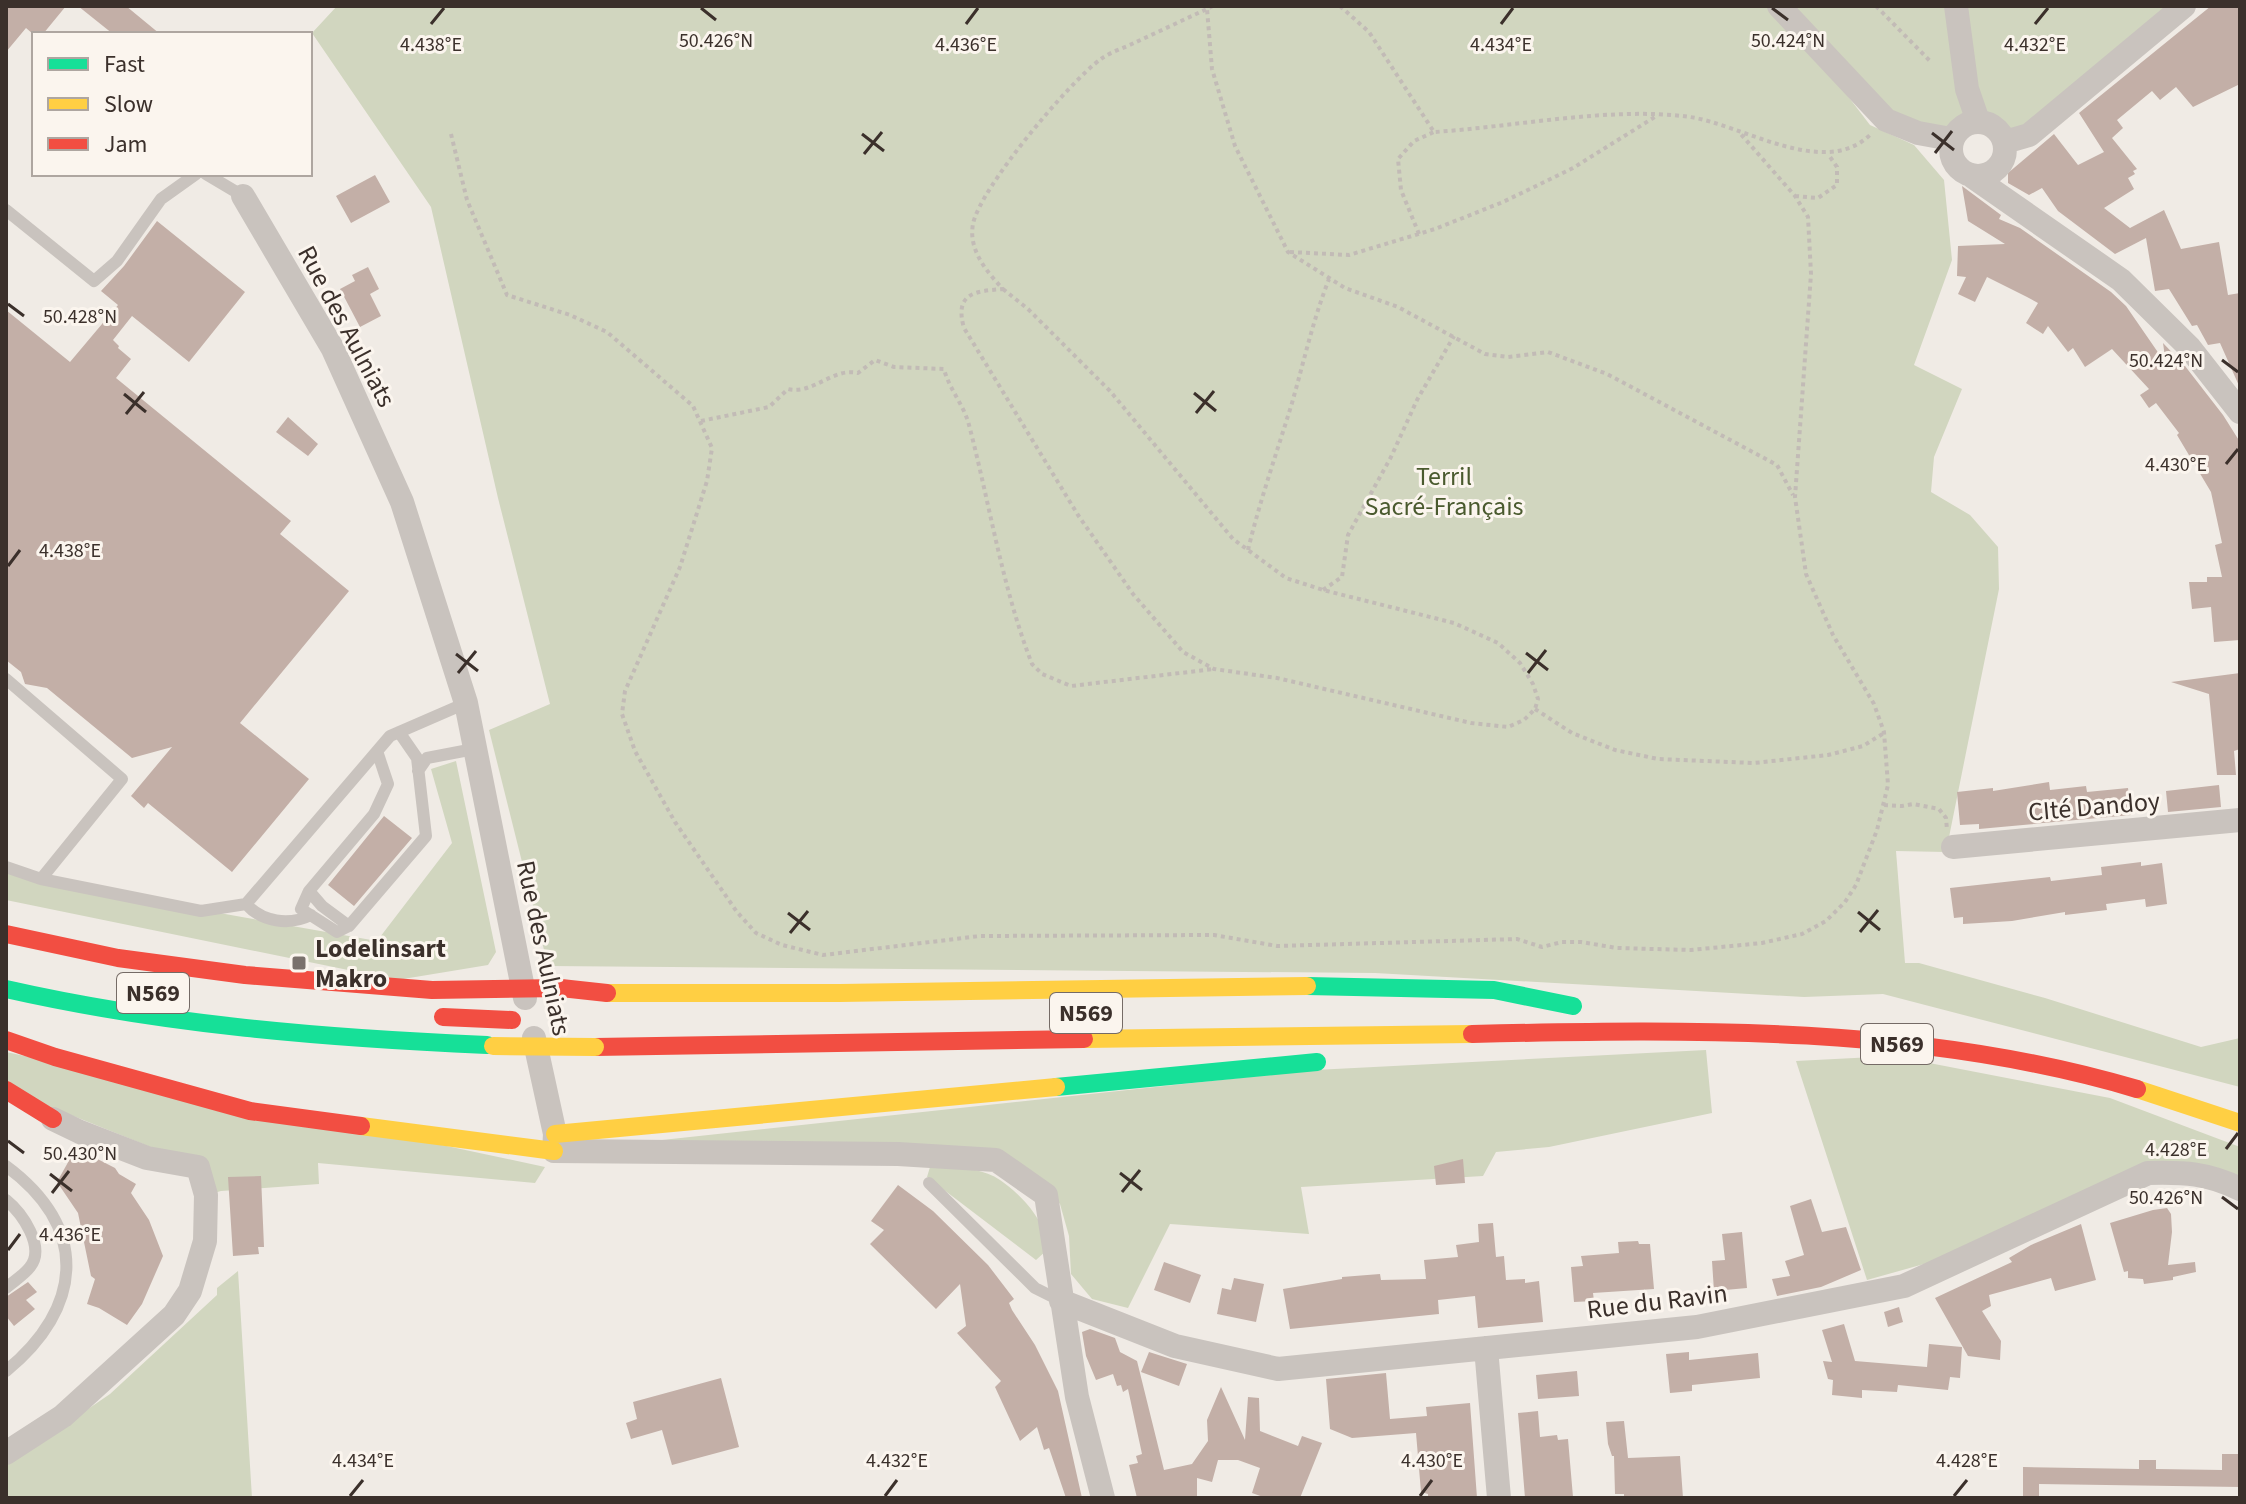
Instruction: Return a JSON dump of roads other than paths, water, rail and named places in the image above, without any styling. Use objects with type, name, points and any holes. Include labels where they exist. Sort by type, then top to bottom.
[{"type":"highway","points":[[6,934],[118,958],[245,975],[432,990],[523,988],[675,994],[1304,986],[1494,990],[1580,1006],[1462,1008]]},
{"type":"highway","name":"N569","points":[[6,989],[131,1016],[247,1031],[399,1042],[595,1047],[1545,1033],[1740,1034],[1935,1047],[2084,1076],[2240,1123]]},
{"type":"highway","points":[[422,1016],[541,1020]]},
{"type":"highway","points":[[1418,1053],[1545,1033]]},
{"type":"highway","points":[[6,1040],[55,1057],[250,1111],[554,1143],[1340,1060]]},
{"type":"highway","points":[[6,1090],[53,1119]]},
{"type":"street","points":[[1779,6],[1886,120],[1926,135],[1951,139]]},
{"type":"street","points":[[1956,6],[1967,89],[1978,121]]},
{"type":"street","points":[[2005,142],[2029,135],[2184,6]]},
{"type":"street","points":[[1973,177],[1991,174],[2004,160],[2005,142],[1995,127],[1978,121],[1962,126],[1951,139],[1950,156],[1959,170],[2121,280],[2189,347],[2240,412]]},
{"type":"street","name":"Rue des Aulniats","points":[[243,196],[333,349],[402,502],[466,703],[554,1143]]},
{"type":"street","name":"CIté Dandoy","points":[[1953,847],[2240,820]]},
{"type":"street","points":[[6,1453],[63,1416],[174,1315],[190,1291],[205,1241],[206,1195],[198,1167],[147,1158],[53,1119]]},
{"type":"street","points":[[554,1143],[996,1160],[1046,1195],[1077,1397],[1103,1498]]},
{"type":"street","name":"Rue du Ravin","points":[[1061,1301],[1175,1346],[1278,1369],[1697,1327],[1904,1286],[2148,1173],[2190,1172],[2224,1181],[2240,1189]]},
{"type":"street","points":[[1486,1348],[1499,1498]]},
{"type":"lane","points":[[6,210],[94,281],[117,261],[161,199],[193,176]]},
{"type":"lane","points":[[209,176],[243,196]]},
{"type":"lane","points":[[6,679],[122,779],[41,879]]},
{"type":"lane","points":[[6,867],[41,879],[201,911],[246,904],[390,736],[466,703]]},
{"type":"lane","points":[[377,751],[388,784],[374,814],[309,891],[301,909],[337,932],[349,926],[426,836],[417,758],[399,732]]},
{"type":"lane","points":[[418,771],[427,758],[474,749]]},
{"type":"lane","points":[[309,891],[322,906],[349,926]]},
{"type":"lane","points":[[246,904],[257,915],[295,923],[311,915]]},
{"type":"lane","points":[[6,1166],[30,1187],[54,1217],[67,1256],[65,1289],[56,1316],[35,1346],[6,1371]]},
{"type":"lane","points":[[929,1183],[1035,1288],[1061,1301]]},
{"type":"lane","points":[[6,1200],[32,1235],[34,1259],[30,1267],[6,1288]]},
{"type":"place","name":"Lodelinsart Makro","points":[[299,963]]},
{"type":"park label","name":"Terril Sacré-Français","points":[[1444,491]]}]
